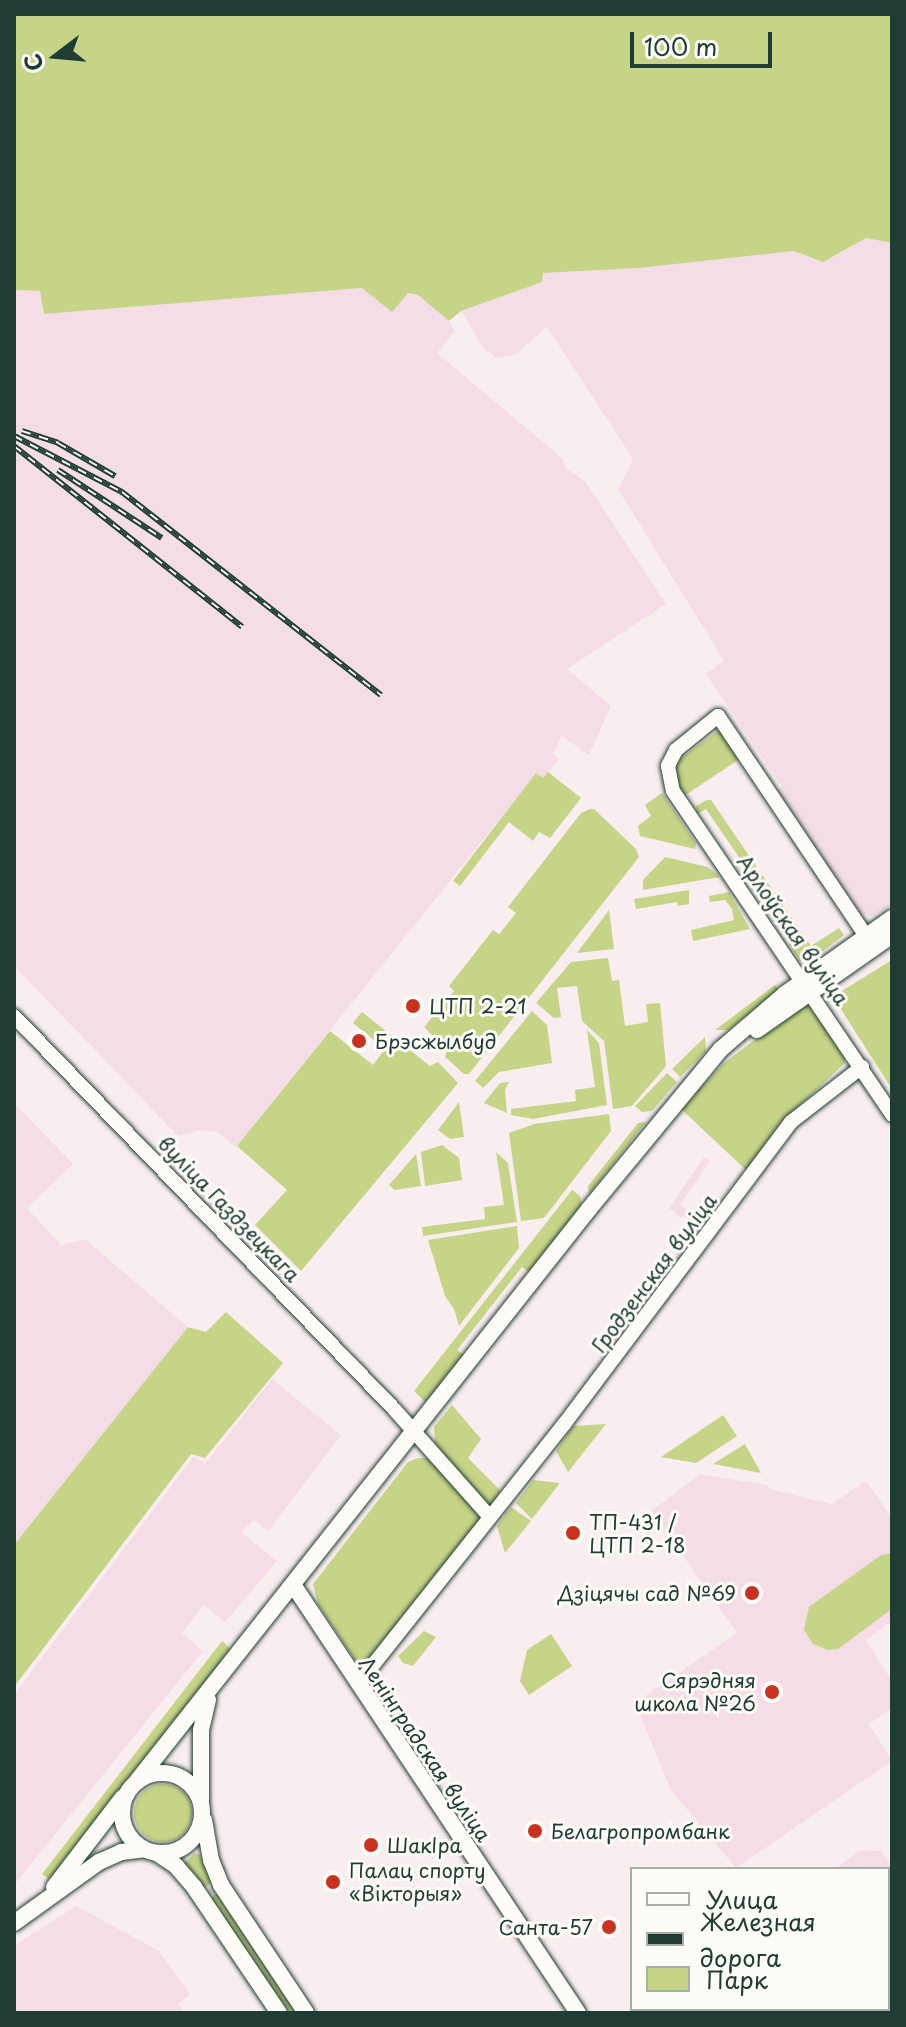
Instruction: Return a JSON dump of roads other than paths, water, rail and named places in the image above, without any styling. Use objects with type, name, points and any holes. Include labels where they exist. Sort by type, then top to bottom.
[{"type":"main road","points":[[37,1906],[213,1690],[666,1113],[708,1066],[869,943],[892,918]]},
{"type":"main road","points":[[869,943],[892,935]]},
{"type":"main road","points":[[869,943],[892,943]]},
{"type":"main road","name":"Ленінградская вуліца","points":[[294,1586],[578,2013]]},
{"type":"main road","points":[[14,1923],[111,1855],[150,1851],[170,1853],[193,1840],[202,1808],[201,1730],[213,1690]]},
{"type":"main road","points":[[279,2013],[194,1887],[176,1866],[150,1851],[125,1830],[123,1804],[132,1786],[158,1773],[180,1776],[197,1791],[211,1860],[221,1885],[306,2013]]},
{"type":"street","name":"Арлоўская вуліца","points":[[869,943],[718,716],[676,750],[668,766],[673,791],[892,1115]]},
{"type":"street","name":"вуліца Газдзецкага","points":[[14,1016],[414,1431]]},
{"type":"street","name":"Гродзенская вуліца","points":[[358,1684],[565,1423],[791,1122],[862,1067]]},
{"type":"street","points":[[414,1431],[490,1517]]},
{"type":"railway","points":[[22,431],[58,443],[115,476]]},
{"type":"railway","points":[[14,436],[122,492],[381,695]]},
{"type":"railway","points":[[14,446],[242,627]]},
{"type":"railway","points":[[58,470],[162,538]]},
{"type":"place","name":"ЦТП 2-21","points":[[413,1006]]},
{"type":"place","name":"Брэсжылбуд","points":[[359,1041]]},
{"type":"place","name":"ТП-431 / ЦТП 2-18","points":[[573,1533]]},
{"type":"place","name":"Дзіцячы сад №69","points":[[752,1593]]},
{"type":"place","name":"Сярэдняя школа №26","points":[[772,1692]]},
{"type":"place","name":"Белагропромбанк","points":[[535,1831]]},
{"type":"place","name":"ШакІра","points":[[371,1845]]},
{"type":"place","name":"Палац спорту «Вікторыя»","points":[[333,1882]]},
{"type":"place","name":"Санта-57","points":[[609,1927]]}]
